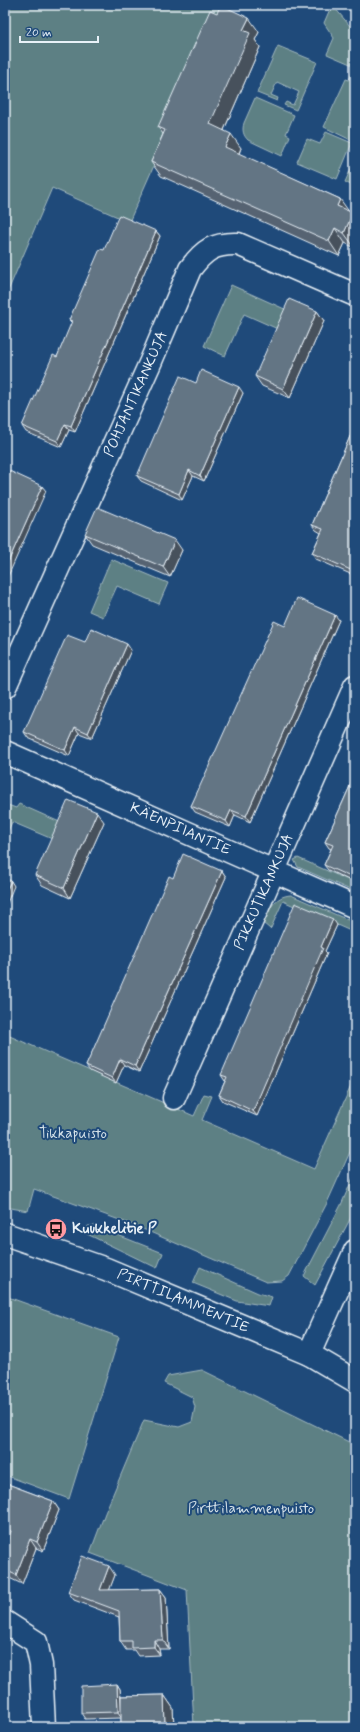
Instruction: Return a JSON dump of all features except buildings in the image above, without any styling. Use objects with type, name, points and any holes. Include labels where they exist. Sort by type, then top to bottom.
[{"type":"street","name":"POHJANTIKANKUJA","points":[[5,687],[151,361],[190,269],[205,251],[215,246],[227,243],[238,244],[355,295]]},
{"type":"street","name":"PIKKUTIKANKUJA","points":[[174,1098],[355,686]]},
{"type":"street","name":"KÄENPIIANTIE","points":[[5,752],[355,906]]},
{"type":"street","name":"PIRTTILAMMENTIE","points":[[5,1234],[106,1269],[309,1354],[355,1381]]},
{"type":"street","points":[[309,1354],[355,1251]]},
{"type":"street","points":[[5,1622],[36,1642],[41,1665],[44,1727]]},
{"type":"green space","points":[[5,5],[225,5],[129,222],[52,188],[5,298]]},
{"type":"green space","points":[[334,7],[355,32],[355,66],[327,54],[334,38],[324,23],[330,9]]},
{"type":"green space","points":[[278,46],[317,62],[296,110],[284,105],[286,102],[293,105],[299,92],[277,82],[271,95],[278,98],[277,101],[257,93]]},
{"type":"green space","points":[[355,66],[355,142],[324,127],[346,79],[349,80]]},
{"type":"green space","points":[[255,98],[294,115],[286,134],[290,136],[282,156],[248,140],[244,134],[244,123]]},
{"type":"green space","points":[[326,132],[352,143],[337,179],[297,162],[307,139],[320,144]]},
{"type":"green space","points":[[355,160],[355,187],[345,182]]},
{"type":"green space","points":[[231,285],[289,311],[280,330],[244,314],[225,356],[204,346]]},
{"type":"green space","points":[[111,559],[168,583],[159,604],[117,586],[103,617],[89,611]]},
{"type":"green space","points":[[5,804],[16,808],[19,804],[64,824],[57,841],[12,822],[5,838]]},
{"type":"green space","points":[[298,858],[355,883],[355,892],[298,867],[294,860]]},
{"type":"green space","points":[[291,895],[355,923],[355,933],[283,901],[270,929],[263,923],[273,904],[280,898]]},
{"type":"green space","name":"Tikkapuisto","points":[[5,1034],[194,1116],[204,1094],[212,1096],[202,1120],[314,1169],[355,1077],[355,1141],[327,1203],[289,1276],[282,1281],[266,1282],[136,1226],[34,1189],[28,1211],[5,1207]]},
{"type":"green space","points":[[355,1173],[355,1210],[315,1285],[304,1276],[341,1205]]},
{"type":"green space","points":[[88,1226],[95,1226],[163,1253],[157,1268],[85,1233]]},
{"type":"green space","points":[[200,1267],[258,1293],[272,1297],[269,1306],[237,1301],[193,1283]]},
{"type":"green space","points":[[5,1296],[119,1337],[69,1499],[5,1475]]},
{"type":"green space","name":"Pirttilammenpuisto","points":[[202,1370],[355,1445],[355,1727],[194,1727],[187,1590],[90,1553],[144,1420],[179,1427],[192,1422],[195,1407],[192,1397],[164,1383],[168,1376]]},
{"type":"place","name":"Kuukkelitie P","points":[[56,1229]]}]
